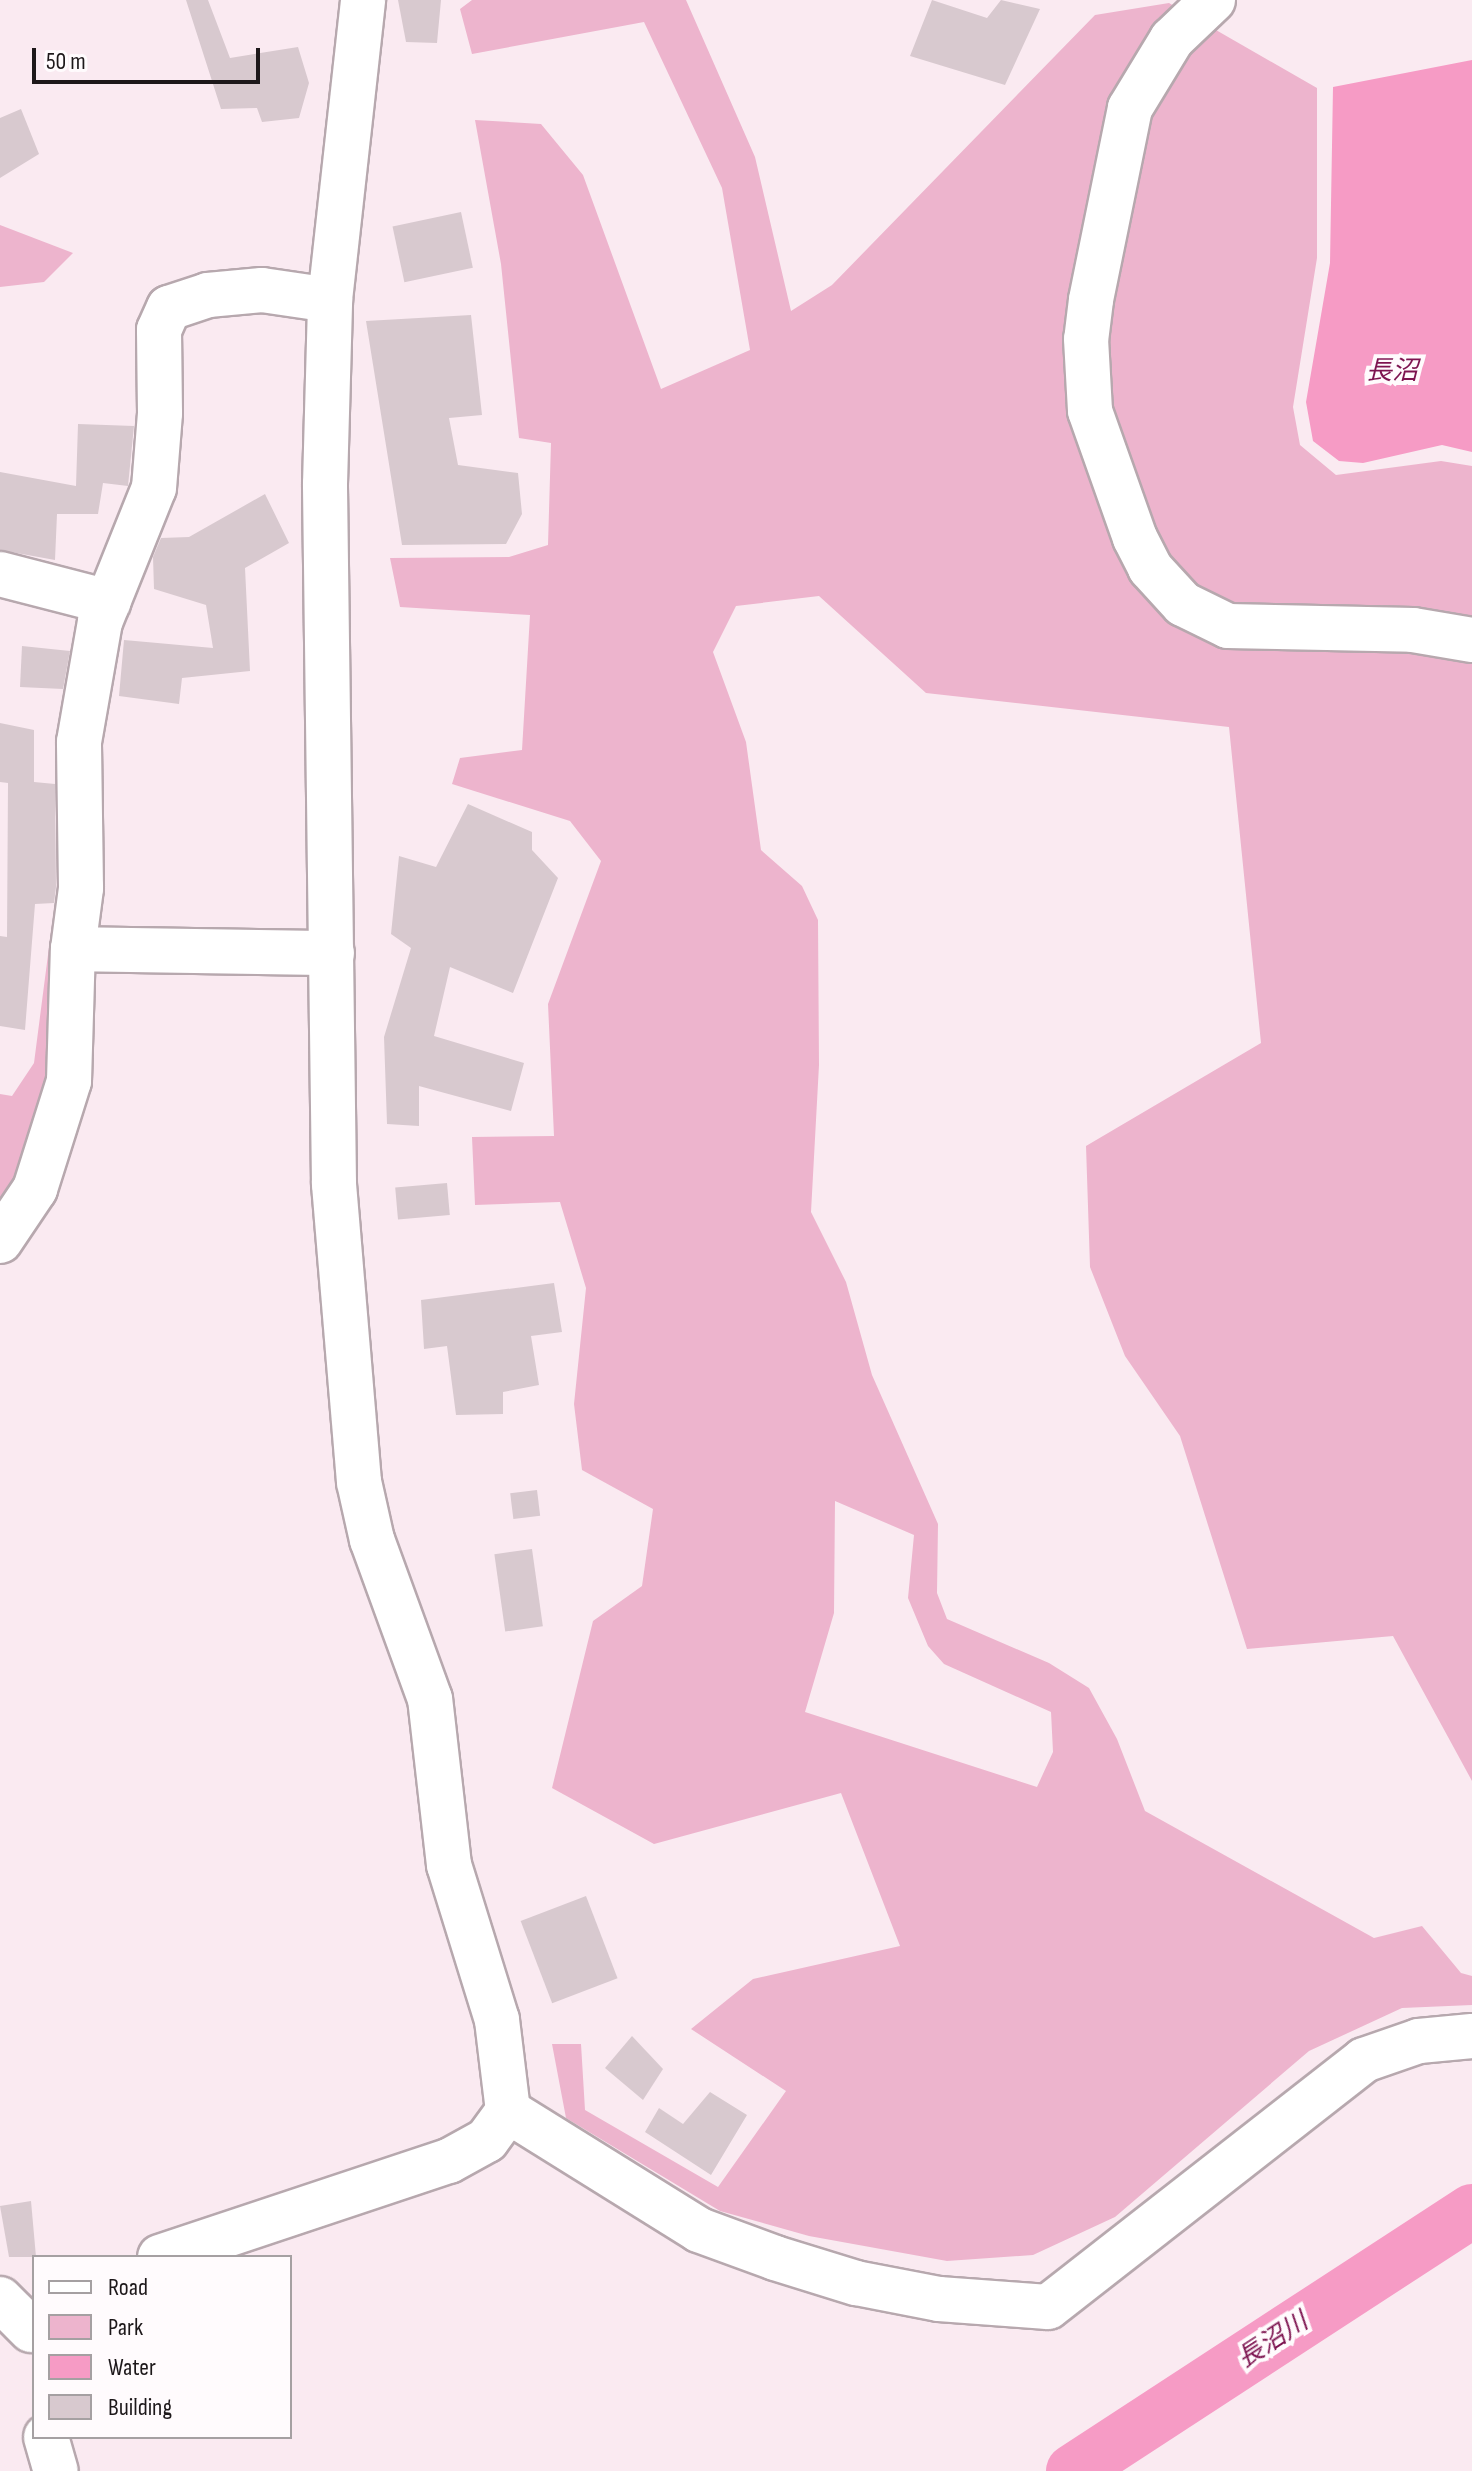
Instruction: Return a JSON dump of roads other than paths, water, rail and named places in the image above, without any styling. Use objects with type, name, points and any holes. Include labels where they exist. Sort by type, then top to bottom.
[{"type":"street","points":[[166,2255],[449,2161],[487,2140],[508,2111],[497,2020],[449,1865],[430,1699],[372,1540],[359,1482],[334,1184],[325,484],[330,300],[363,0]]},
{"type":"street","points":[[1213,0],[1172,39],[1130,108],[1091,300],[1086,375],[1092,424],[1135,538],[1150,568],[1183,604],[1228,626],[1413,630],[1472,640]]},
{"type":"street","points":[[0,1241],[35,1189],[69,1081],[73,949],[81,888],[79,742],[108,602],[154,488],[160,413],[159,330],[169,308],[208,295],[262,290],[330,300]]},
{"type":"street","points":[[0,574],[108,602]]},
{"type":"street","points":[[73,949],[332,953]]},
{"type":"street","points":[[508,2111],[699,2230],[775,2258],[856,2283],[939,2299],[1048,2307],[1364,2060],[1419,2041],[1472,2036]]},
{"type":"street","points":[[0,2299],[32,2332]]},
{"type":"street","points":[[47,2439],[56,2471]]},
{"type":"water","name":"長沼","points":[[1472,60],[1472,452],[1442,445],[1363,463],[1339,461],[1313,441],[1306,402],[1330,263],[1333,87]]},
{"type":"waterway","name":"長沼川","points":[[1073,2471],[1472,2211]]}]
